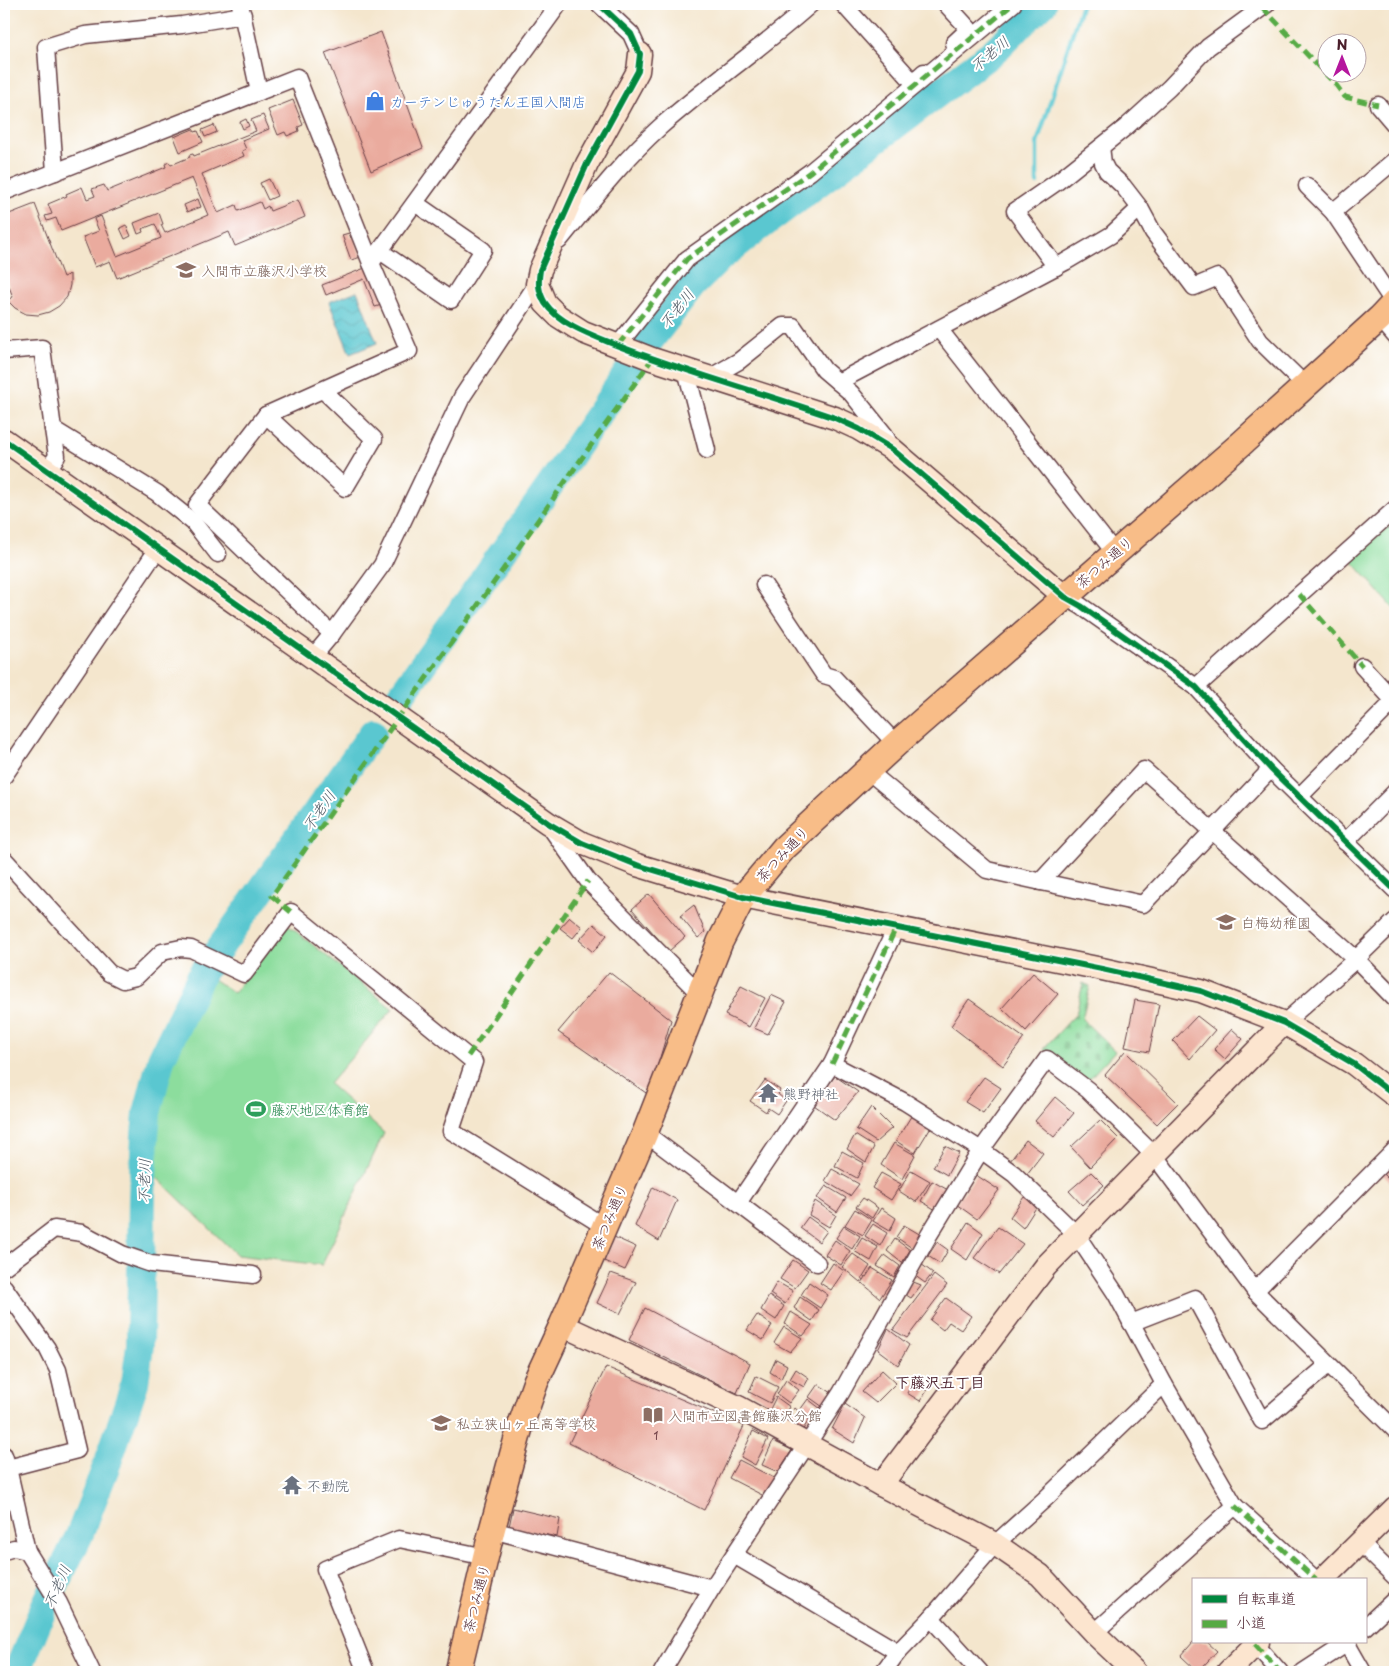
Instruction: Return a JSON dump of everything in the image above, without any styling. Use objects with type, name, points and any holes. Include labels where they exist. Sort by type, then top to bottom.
[{"type":"main road","name":"茶つみ通り","points":[[458,1672],[492,1530],[521,1424],[536,1381],[645,1133],[720,942],[743,897],[784,848],[867,770],[1242,443],[1305,385],[1391,315]]},
{"type":"street","points":[[376,257],[559,4]]},
{"type":"street","points":[[312,658],[332,634],[382,565],[462,398],[537,284],[540,270],[587,164],[638,70],[640,54],[631,34],[599,4]]},
{"type":"street","points":[[546,257],[616,171],[660,127],[784,28],[811,4]]},
{"type":"street","points":[[843,4],[913,82],[969,29],[946,4]]},
{"type":"street","points":[[618,345],[687,259],[810,172],[1013,4]]},
{"type":"street","points":[[1056,267],[1015,211],[1057,182],[1126,127],[1169,88],[1208,47],[1267,4]]},
{"type":"street","points":[[55,172],[46,47],[85,35],[182,25],[241,9],[259,92]]},
{"type":"street","points":[[4,192],[296,77],[376,257],[409,351],[266,415],[197,505],[332,634]]},
{"type":"street","points":[[1378,105],[1395,125]]},
{"type":"street","points":[[1101,147],[1103,163],[1107,172],[1123,186],[1140,208],[1153,232],[1194,287],[1218,277],[1260,341],[1305,385]]},
{"type":"street","points":[[1332,212],[1395,160]]},
{"type":"street","points":[[1307,186],[1332,212],[1391,315]]},
{"type":"street","points":[[376,257],[451,300],[483,250],[415,203]]},
{"type":"street","points":[[838,382],[1056,267],[1111,235],[1140,208]]},
{"type":"street","points":[[537,284],[546,303],[558,316],[584,332],[652,359],[836,418],[859,429],[892,449],[1065,597],[1081,606],[1196,687],[1271,769],[1395,890]]},
{"type":"street","points":[[709,378],[739,361],[783,326],[793,326],[824,370],[851,393],[885,434],[892,449]]},
{"type":"street","points":[[939,329],[1115,553]]},
{"type":"street","points":[[4,351],[42,348],[57,456],[47,471]]},
{"type":"street","points":[[686,370],[707,450]]},
{"type":"street","points":[[266,415],[345,488],[374,439],[323,390]]},
{"type":"street","points":[[53,429],[157,494],[193,522],[218,554]]},
{"type":"street","points":[[4,440],[157,550],[548,823],[582,843],[636,866],[743,897],[1102,969],[1201,991],[1284,1023],[1354,1064],[1395,1096]]},
{"type":"street","points":[[1196,687],[1395,509]]},
{"type":"street","points":[[4,776],[157,550]]},
{"type":"street","points":[[764,585],[824,675],[834,678],[896,744]]},
{"type":"street","points":[[1300,797],[1394,702],[1362,666]]},
{"type":"street","points":[[867,770],[988,870],[1143,904],[1271,769]]},
{"type":"street","points":[[1040,882],[1144,770],[1356,959],[1395,998]]},
{"type":"street","points":[[1345,842],[1395,792]]},
{"type":"street","points":[[548,823],[588,880],[699,993]]},
{"type":"street","points":[[4,859],[109,973],[123,980],[136,977],[162,952],[181,948],[191,949],[244,974],[291,912],[474,1062],[451,1131],[605,1227]]},
{"type":"street","points":[[881,1485],[1046,1266],[1284,1023],[1356,959],[1395,921]]},
{"type":"street","points":[[738,1203],[832,1064],[896,928]]},
{"type":"street","points":[[662,1672],[712,1588],[841,1393],[929,1235],[981,1150],[1047,1059],[1088,1090],[1155,1156],[1255,1291],[1395,1430]]},
{"type":"street","points":[[832,1064],[905,1102],[981,1150],[1014,1174],[1076,1234],[1116,1294],[1164,1384],[1235,1506],[1314,1578]]},
{"type":"street","points":[[645,1133],[817,1263]]},
{"type":"street","points":[[1255,1291],[1395,1150]]},
{"type":"street","points":[[4,1267],[54,1229],[82,1233],[122,1254],[151,1264],[253,1275]]},
{"type":"street","points":[[4,1287],[47,1348],[58,1370],[77,1450],[6,1461],[27,1551],[59,1603],[92,1672]]},
{"type":"street","points":[[1131,1323],[1195,1298],[1262,1421],[1328,1365]]},
{"type":"street","points":[[562,1325],[738,1407],[881,1485],[995,1544],[1040,1575],[1094,1633],[1135,1672]]},
{"type":"street","points":[[883,1672],[898,1652],[931,1618],[995,1544],[1045,1499],[1164,1384]]},
{"type":"street","points":[[1094,1633],[1235,1506]]},
{"type":"street","points":[[1324,1578],[1395,1508]]},
{"type":"street","points":[[492,1530],[712,1588]]},
{"type":"street","points":[[366,1672],[325,1569],[399,1539],[486,1557]]},
{"type":"street","points":[[1360,1543],[1395,1577]]},
{"type":"street","points":[[4,1551],[14,1548],[27,1551]]},
{"type":"street","points":[[734,1555],[898,1652]]},
{"type":"street","points":[[1366,1626],[1395,1598]]},
{"type":"street","points":[[931,1618],[980,1672]]},
{"type":"street","points":[[1228,1672],[1255,1644]]},
{"type":"street","points":[[1257,1644],[1280,1672]]},
{"type":"street","points":[[1303,1672],[1346,1644]]},
{"type":"street","points":[[1349,1644],[1363,1672]]},
{"type":"green space","points":[[1395,516],[1395,610],[1344,552]]},
{"type":"green space","name":"藤沢地区体育館","points":[[283,921],[393,1009],[329,1084],[384,1133],[322,1265],[237,1255],[145,1166],[166,1053],[207,975],[234,993]]},
{"type":"green space","points":[[1083,983],[1090,986],[1082,1019],[1115,1051],[1087,1081],[1043,1049],[1076,1014]]},
{"type":"water","points":[[357,291],[377,343],[350,354],[329,302]]},
{"type":"building","name":"カーテンじゅうたん王国入間店","points":[[381,32],[423,148],[371,171],[325,53]]},
{"type":"building","points":[[293,100],[303,125],[298,127],[299,131],[287,136],[285,132],[278,135],[268,110]]},
{"type":"building","points":[[263,115],[269,129],[242,140],[246,149],[242,151],[244,156],[202,174],[218,213],[236,205],[238,211],[260,202],[263,209],[268,206],[270,211],[298,200],[305,217],[235,246],[229,232],[117,278],[110,261],[95,267],[83,237],[99,231],[94,219],[101,216],[117,256],[161,238],[155,224],[142,229],[143,232],[138,234],[134,223],[159,213],[163,224],[161,225],[165,233],[208,215],[192,178],[61,231],[56,218],[47,221],[45,216],[52,214],[48,204],[67,196],[66,194],[82,187],[87,199],[95,196],[92,189],[104,185],[107,191],[166,167],[165,164],[169,162],[171,165],[190,157],[189,155],[193,154],[194,156],[256,131],[251,120]]},
{"type":"building","points":[[246,119],[249,126],[243,129],[240,122]]},
{"type":"building","points":[[214,125],[217,132],[205,137],[202,130]]},
{"type":"building","points":[[193,129],[195,132],[198,131],[203,142],[180,152],[174,137]]},
{"type":"building","points":[[269,179],[277,196],[268,200],[260,183]]},
{"type":"building","points":[[198,199],[201,207],[187,212],[184,205]]},
{"type":"building","points":[[35,204],[63,277],[70,274],[67,297],[59,306],[49,312],[38,315],[26,314],[15,308],[7,300],[13,297],[4,274],[4,216]]},
{"type":"building","points":[[126,225],[131,236],[125,239],[120,228]]},
{"type":"building","points":[[349,233],[351,238],[354,237],[361,257],[351,260],[342,235]]},
{"type":"building","points":[[370,266],[385,304],[375,307],[364,279],[326,295],[322,285]]},
{"type":"building","points":[[649,894],[685,937],[669,951],[632,909]]},
{"type":"building","points":[[694,905],[705,932],[698,938],[680,916]]},
{"type":"building","points":[[570,917],[582,927],[573,938],[560,928]]},
{"type":"building","points":[[594,924],[607,935],[593,952],[579,940]]},
{"type":"building","points":[[609,972],[671,1020],[649,1095],[558,1032]]},
{"type":"building","points":[[1033,973],[1058,994],[1026,1031],[1002,1008]]},
{"type":"building","points":[[741,986],[765,998],[749,1027],[725,1015]]},
{"type":"building","points":[[771,995],[786,1002],[768,1034],[754,1028]]},
{"type":"building","points":[[969,999],[1024,1038],[1003,1066],[951,1026]]},
{"type":"building","points":[[1135,1000],[1159,1004],[1149,1052],[1125,1047]]},
{"type":"building","points":[[1197,1016],[1215,1030],[1190,1059],[1173,1041]]},
{"type":"building","points":[[1232,1029],[1243,1039],[1225,1059],[1214,1049]]},
{"type":"building","points":[[1125,1051],[1178,1103],[1157,1124],[1105,1075]]},
{"type":"building","points":[[835,1076],[858,1092],[835,1120],[814,1105]]},
{"type":"building","points":[[984,1077],[1001,1088],[983,1113],[965,1102]]},
{"type":"building","points":[[765,1080],[780,1090],[778,1094],[786,1101],[777,1114],[768,1108],[766,1112],[750,1101]]},
{"type":"building","points":[[1055,1097],[1074,1113],[1054,1137],[1035,1121]]},
{"type":"building","points":[[871,1107],[892,1128],[876,1142],[856,1129]]},
{"type":"building","points":[[913,1113],[932,1125],[915,1153],[896,1141]]},
{"type":"building","points":[[1100,1120],[1118,1138],[1090,1167],[1071,1147]]},
{"type":"building","points":[[855,1135],[874,1147],[866,1162],[847,1149]]},
{"type":"building","points":[[1026,1140],[1043,1153],[1027,1174],[1010,1161]]},
{"type":"building","points":[[894,1143],[915,1155],[902,1179],[881,1165]]},
{"type":"building","points":[[945,1146],[959,1153],[947,1175],[933,1167]]},
{"type":"building","points":[[842,1151],[864,1163],[857,1178],[835,1166]]},
{"type":"building","points":[[1395,1152],[1395,1178],[1391,1182],[1378,1169]]},
{"type":"building","points":[[832,1169],[859,1184],[850,1196],[825,1181]]},
{"type":"building","points":[[911,1170],[930,1181],[916,1202],[899,1191]]},
{"type":"building","points":[[1091,1172],[1104,1185],[1082,1205],[1069,1191]]},
{"type":"building","points":[[881,1173],[901,1184],[891,1200],[872,1188]]},
{"type":"building","points":[[976,1175],[999,1190],[977,1219],[956,1204]]},
{"type":"building","points":[[932,1181],[948,1190],[936,1210],[921,1201]]},
{"type":"building","points":[[826,1186],[846,1198],[837,1212],[817,1198]]},
{"type":"building","points":[[653,1187],[677,1200],[659,1241],[635,1226]]},
{"type":"building","points":[[1024,1197],[1037,1206],[1023,1228],[1010,1217]]},
{"type":"building","points":[[863,1198],[878,1208],[872,1218],[856,1207]]},
{"type":"building","points":[[815,1201],[836,1215],[829,1227],[809,1215]]},
{"type":"building","points":[[881,1208],[896,1218],[890,1231],[873,1221]]},
{"type":"building","points":[[855,1209],[872,1220],[863,1235],[845,1225]]},
{"type":"building","points":[[808,1217],[827,1231],[819,1242],[800,1228]]},
{"type":"building","points":[[968,1222],[983,1233],[967,1260],[951,1249]]},
{"type":"building","points":[[873,1224],[887,1233],[880,1246],[865,1236]]},
{"type":"building","points":[[904,1225],[921,1235],[912,1248],[896,1237]]},
{"type":"building","points":[[844,1226],[860,1236],[852,1249],[836,1238]]},
{"type":"building","points":[[998,1227],[1023,1244],[999,1274],[974,1258]]},
{"type":"building","points":[[614,1237],[636,1247],[625,1270],[604,1261]]},
{"type":"building","points":[[862,1238],[878,1247],[871,1261],[854,1251]]},
{"type":"building","points":[[895,1239],[910,1250],[902,1263],[887,1251]]},
{"type":"building","points":[[835,1240],[850,1251],[841,1265],[825,1255]]},
{"type":"building","points":[[937,1242],[948,1250],[940,1264],[928,1256]]},
{"type":"building","points":[[853,1254],[870,1266],[860,1282],[842,1267]]},
{"type":"building","points":[[885,1255],[900,1266],[894,1277],[877,1266]]},
{"type":"building","points":[[793,1260],[808,1270],[795,1288],[780,1279]]},
{"type":"building","points":[[833,1263],[844,1271],[831,1290],[820,1283]]},
{"type":"building","points":[[921,1264],[933,1273],[925,1283],[914,1275]]},
{"type":"building","points":[[872,1268],[892,1280],[880,1298],[862,1283]]},
{"type":"building","points":[[611,1273],[636,1282],[620,1314],[597,1303]]},
{"type":"building","points":[[934,1275],[947,1285],[907,1338],[893,1330]]},
{"type":"building","points":[[911,1281],[921,1285],[911,1298],[903,1293]]},
{"type":"building","points":[[777,1282],[793,1291],[785,1304],[770,1294]]},
{"type":"building","points":[[809,1282],[828,1295],[820,1308],[801,1295]]},
{"type":"building","points":[[769,1296],[784,1306],[776,1320],[761,1310]]},
{"type":"building","points":[[800,1297],[819,1310],[812,1321],[794,1308]]},
{"type":"building","points":[[946,1298],[971,1316],[961,1330],[949,1322],[943,1330],[930,1320]]},
{"type":"building","points":[[645,1308],[750,1363],[737,1393],[629,1340]]},
{"type":"building","points":[[791,1312],[812,1325],[803,1336],[785,1324]]},
{"type":"building","points":[[757,1315],[772,1325],[763,1340],[747,1330]]},
{"type":"building","points":[[784,1327],[802,1338],[790,1352],[774,1343]]},
{"type":"building","points":[[888,1329],[909,1345],[898,1365],[878,1350]]},
{"type":"building","points":[[776,1359],[787,1365],[781,1379],[770,1372]]},
{"type":"building","points":[[606,1367],[744,1426],[704,1510],[569,1443]]},
{"type":"building","points":[[796,1369],[809,1378],[804,1387],[790,1379]]},
{"type":"building","points":[[882,1370],[896,1383],[876,1403],[862,1392]]},
{"type":"building","points":[[756,1376],[778,1387],[770,1403],[749,1392]]},
{"type":"building","points":[[786,1380],[799,1390],[789,1403],[777,1394]]},
{"type":"building","points":[[913,1383],[927,1391],[920,1401],[907,1393]]},
{"type":"building","points":[[818,1384],[832,1393],[823,1407],[809,1397]]},
{"type":"building","points":[[776,1397],[790,1407],[781,1421],[768,1413]]},
{"type":"building","points":[[808,1399],[821,1409],[813,1421],[800,1410]]},
{"type":"building","points":[[845,1404],[865,1418],[854,1443],[832,1429]]},
{"type":"building","points":[[795,1408],[809,1420],[802,1431],[787,1420]]},
{"type":"building","points":[[753,1431],[768,1439],[755,1465],[741,1457]]},
{"type":"building","points":[[773,1441],[792,1450],[778,1472],[762,1465]]},
{"type":"building","points":[[739,1460],[774,1478],[764,1496],[729,1478]]},
{"type":"building","points":[[513,1508],[560,1519],[557,1537],[509,1527]]},
{"type":"building","points":[[1192,1643],[1209,1644],[1217,1651],[1198,1672],[1181,1656]]},
{"type":"waterway","name":"不老川","points":[[399,698],[542,497],[645,347],[693,285],[720,258],[752,233],[993,52],[1043,4]]},
{"type":"waterway","points":[[1037,183],[1037,143],[1082,4]]},
{"type":"waterway","name":"不老川","points":[[17,1672],[45,1605],[79,1536],[108,1462],[135,1383],[140,1345],[142,1196],[145,1135],[147,1113],[161,1059],[202,973],[373,732]]},
{"type":"marked path","points":[[618,345],[687,259],[810,172],[1013,4]]},
{"type":"marked path","points":[[1262,7],[1336,85],[1345,97],[1378,105]]},
{"type":"marked path","points":[[291,912],[272,896],[652,359]]},
{"type":"marked path","points":[[1299,594],[1362,666]]},
{"type":"marked path","points":[[468,1056],[588,881]]},
{"type":"marked path","points":[[832,1064],[896,928]]},
{"type":"marked path","points":[[1235,1506],[1314,1578]]},
{"type":"marked path","points":[[1255,1644],[1280,1672]]},
{"type":"cycle path","points":[[599,4],[631,34],[640,54],[638,71],[587,164],[540,270],[540,291],[545,303],[551,310],[568,323],[598,338],[670,365],[835,418],[859,429],[892,449],[1065,597],[1081,606],[1196,687],[1271,769],[1395,890]]},
{"type":"cycle path","points":[[4,440],[548,823],[582,843],[637,865],[743,897],[1102,969],[1201,991],[1284,1023],[1354,1064],[1395,1096]]},
{"type":"place","name":"カーテンじゅうたん王国入間店","points":[[375,101]]},
{"type":"place","name":"入間市立藤沢小学校","points":[[186,270]]},
{"type":"place","name":"白梅幼稚園","points":[[1226,922]]},
{"type":"place","name":"熊野神社","points":[[768,1093]]},
{"type":"place","name":"藤沢地区体育館","points":[[256,1109]]},
{"type":"place","name":"入間市立図書館藤沢分館","points":[[653,1415]]},
{"type":"place","name":"私立狭山ヶ丘高等学校","points":[[441,1423]]},
{"type":"place","name":"不動院","points":[[292,1485]]},
{"type":"district","name":"下藤沢五丁目","points":[[940,1381]]}]
